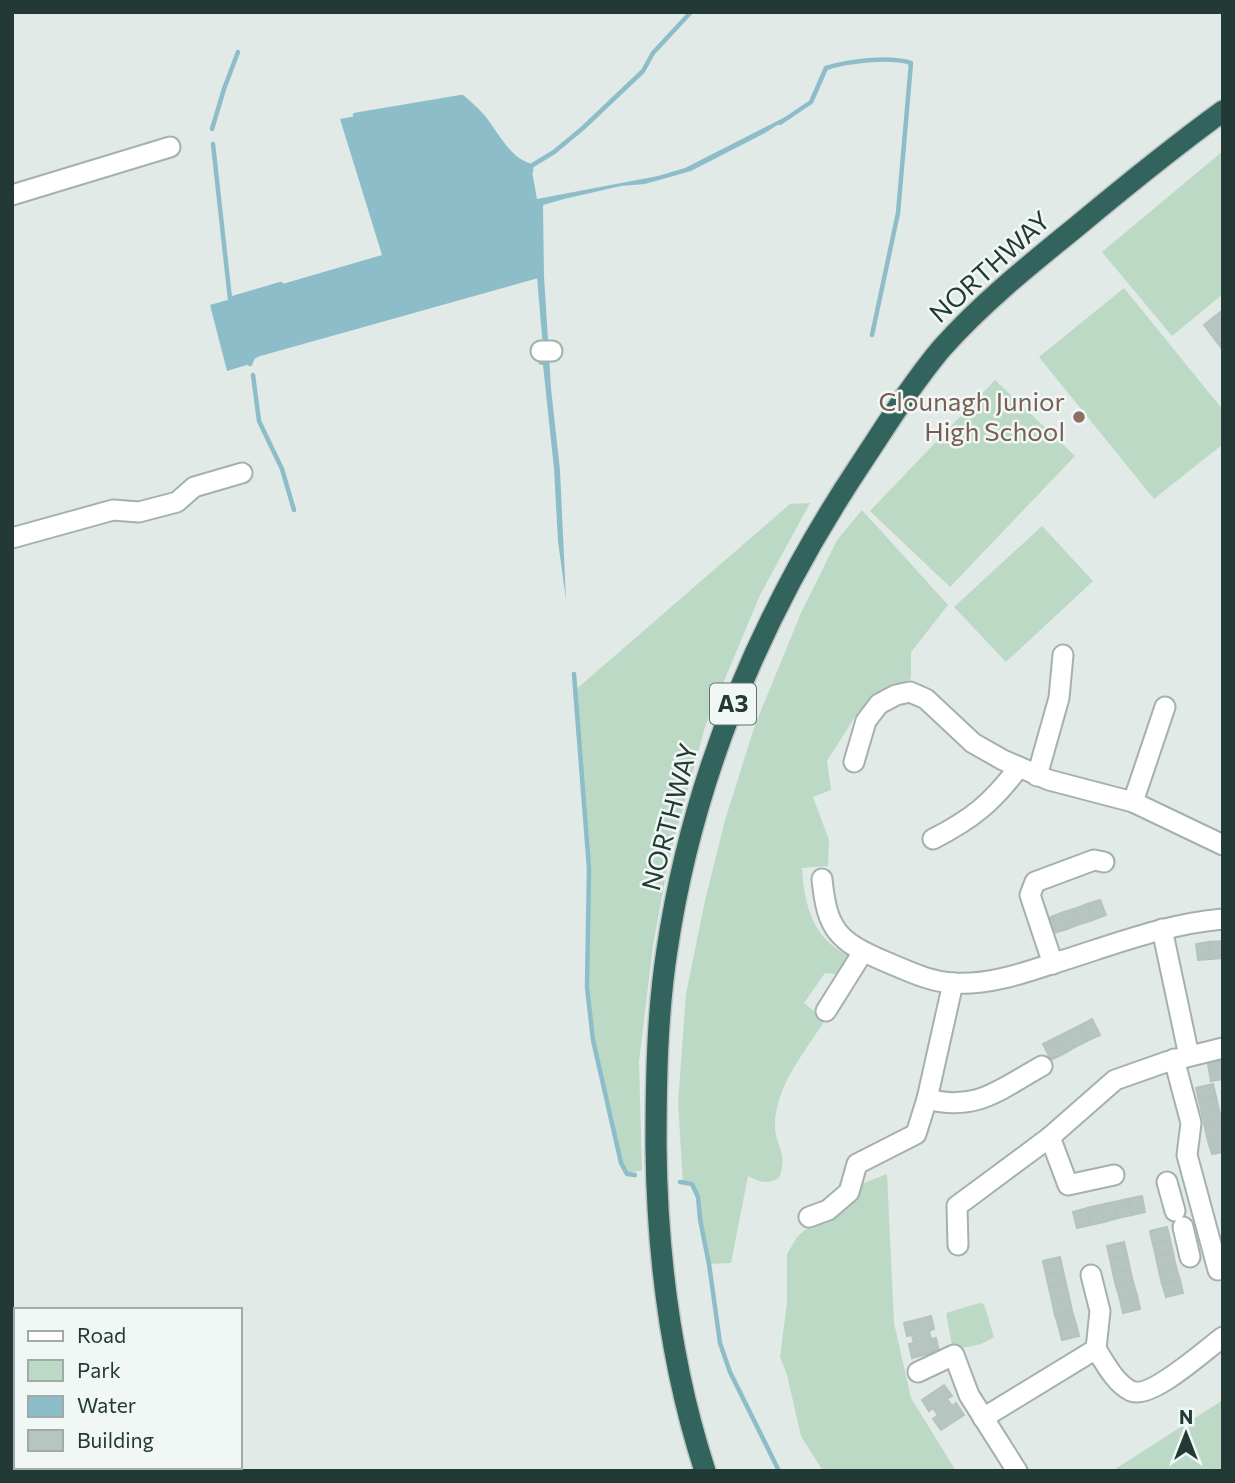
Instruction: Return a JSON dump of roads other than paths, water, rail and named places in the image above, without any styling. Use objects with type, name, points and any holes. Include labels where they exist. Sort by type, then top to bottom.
[{"type":"highway","name":"NORTHWAY","points":[[705,1471],[681,1380],[667,1310],[660,1244],[656,1089],[661,998],[674,906],[696,813],[726,721],[764,634],[808,548],[892,417],[941,350],[1001,288],[1167,152],[1223,111]]},
{"type":"street","points":[[12,195],[170,146]]},
{"type":"street","points":[[12,538],[113,510],[139,512],[177,502],[194,487],[242,473]]},
{"type":"street","points":[[1037,776],[1059,698],[1063,655]]},
{"type":"street","points":[[854,762],[866,721],[879,704],[896,695],[910,692],[926,699],[973,743],[1018,767],[1079,790],[1133,802],[1223,845]]},
{"type":"street","points":[[1133,802],[1165,706]]},
{"type":"street","points":[[933,839],[969,820],[1000,793],[1018,767]]},
{"type":"street","points":[[1053,964],[1030,895],[1035,882],[1094,860],[1104,862]]},
{"type":"street","points":[[822,879],[824,902],[836,933],[863,952],[925,978],[953,983],[1012,976],[1162,929],[1197,921],[1223,919]]},
{"type":"street","points":[[1162,929],[1191,1124],[1187,1155],[1218,1270]]},
{"type":"street","points":[[826,1011],[863,952]]},
{"type":"street","points":[[809,1217],[828,1210],[849,1192],[857,1164],[916,1134],[928,1099],[953,983]]},
{"type":"street","points":[[958,1245],[957,1206],[1050,1137],[1115,1080],[1182,1057],[1223,1048]]},
{"type":"street","points":[[928,1099],[946,1104],[976,1102],[1042,1066]]},
{"type":"street","points":[[1050,1137],[1068,1185],[1114,1175]]},
{"type":"street","points":[[1194,1182],[1179,1220],[1210,1239]]},
{"type":"street","points":[[1091,1275],[1100,1311],[1097,1349],[1123,1386],[1133,1392],[1143,1393],[1158,1386],[1223,1337]]},
{"type":"street","points":[[983,1418],[1097,1349]]},
{"type":"street","points":[[918,1372],[954,1355],[969,1395],[1017,1471]]},
{"type":"water","points":[[462,97],[476,109],[516,158],[531,166],[537,199],[658,176],[685,168],[805,107],[765,133],[691,171],[645,184],[621,186],[543,205],[544,276],[551,388],[560,470],[566,600],[558,541],[554,469],[543,365],[538,364],[543,359],[543,348],[537,277],[259,354],[253,357],[250,364],[227,371],[210,305],[382,255],[340,119]]},
{"type":"waterway","points":[[531,171],[531,166],[554,152],[583,128],[643,71],[653,53],[691,12]]},
{"type":"waterway","points":[[212,129],[238,52]]},
{"type":"waterway","points":[[780,123],[811,102],[826,68],[868,60],[911,63],[898,213],[872,335]]},
{"type":"waterway","points":[[355,115],[462,97],[483,117],[510,153],[531,166]]},
{"type":"waterway","points":[[213,144],[230,299],[281,284]]},
{"type":"waterway","points":[[250,364],[253,357],[259,354],[537,276]]},
{"type":"waterway","points":[[253,375],[259,421],[282,469],[294,510]]},
{"type":"waterway","points":[[574,674],[589,868],[587,987],[593,1040],[621,1163],[627,1174],[635,1175]]},
{"type":"waterway","points":[[680,1182],[692,1184],[698,1197],[720,1343],[730,1372],[779,1471]]},
{"type":"place","name":"Clounagh Junior High School","points":[[1079,417]]}]
